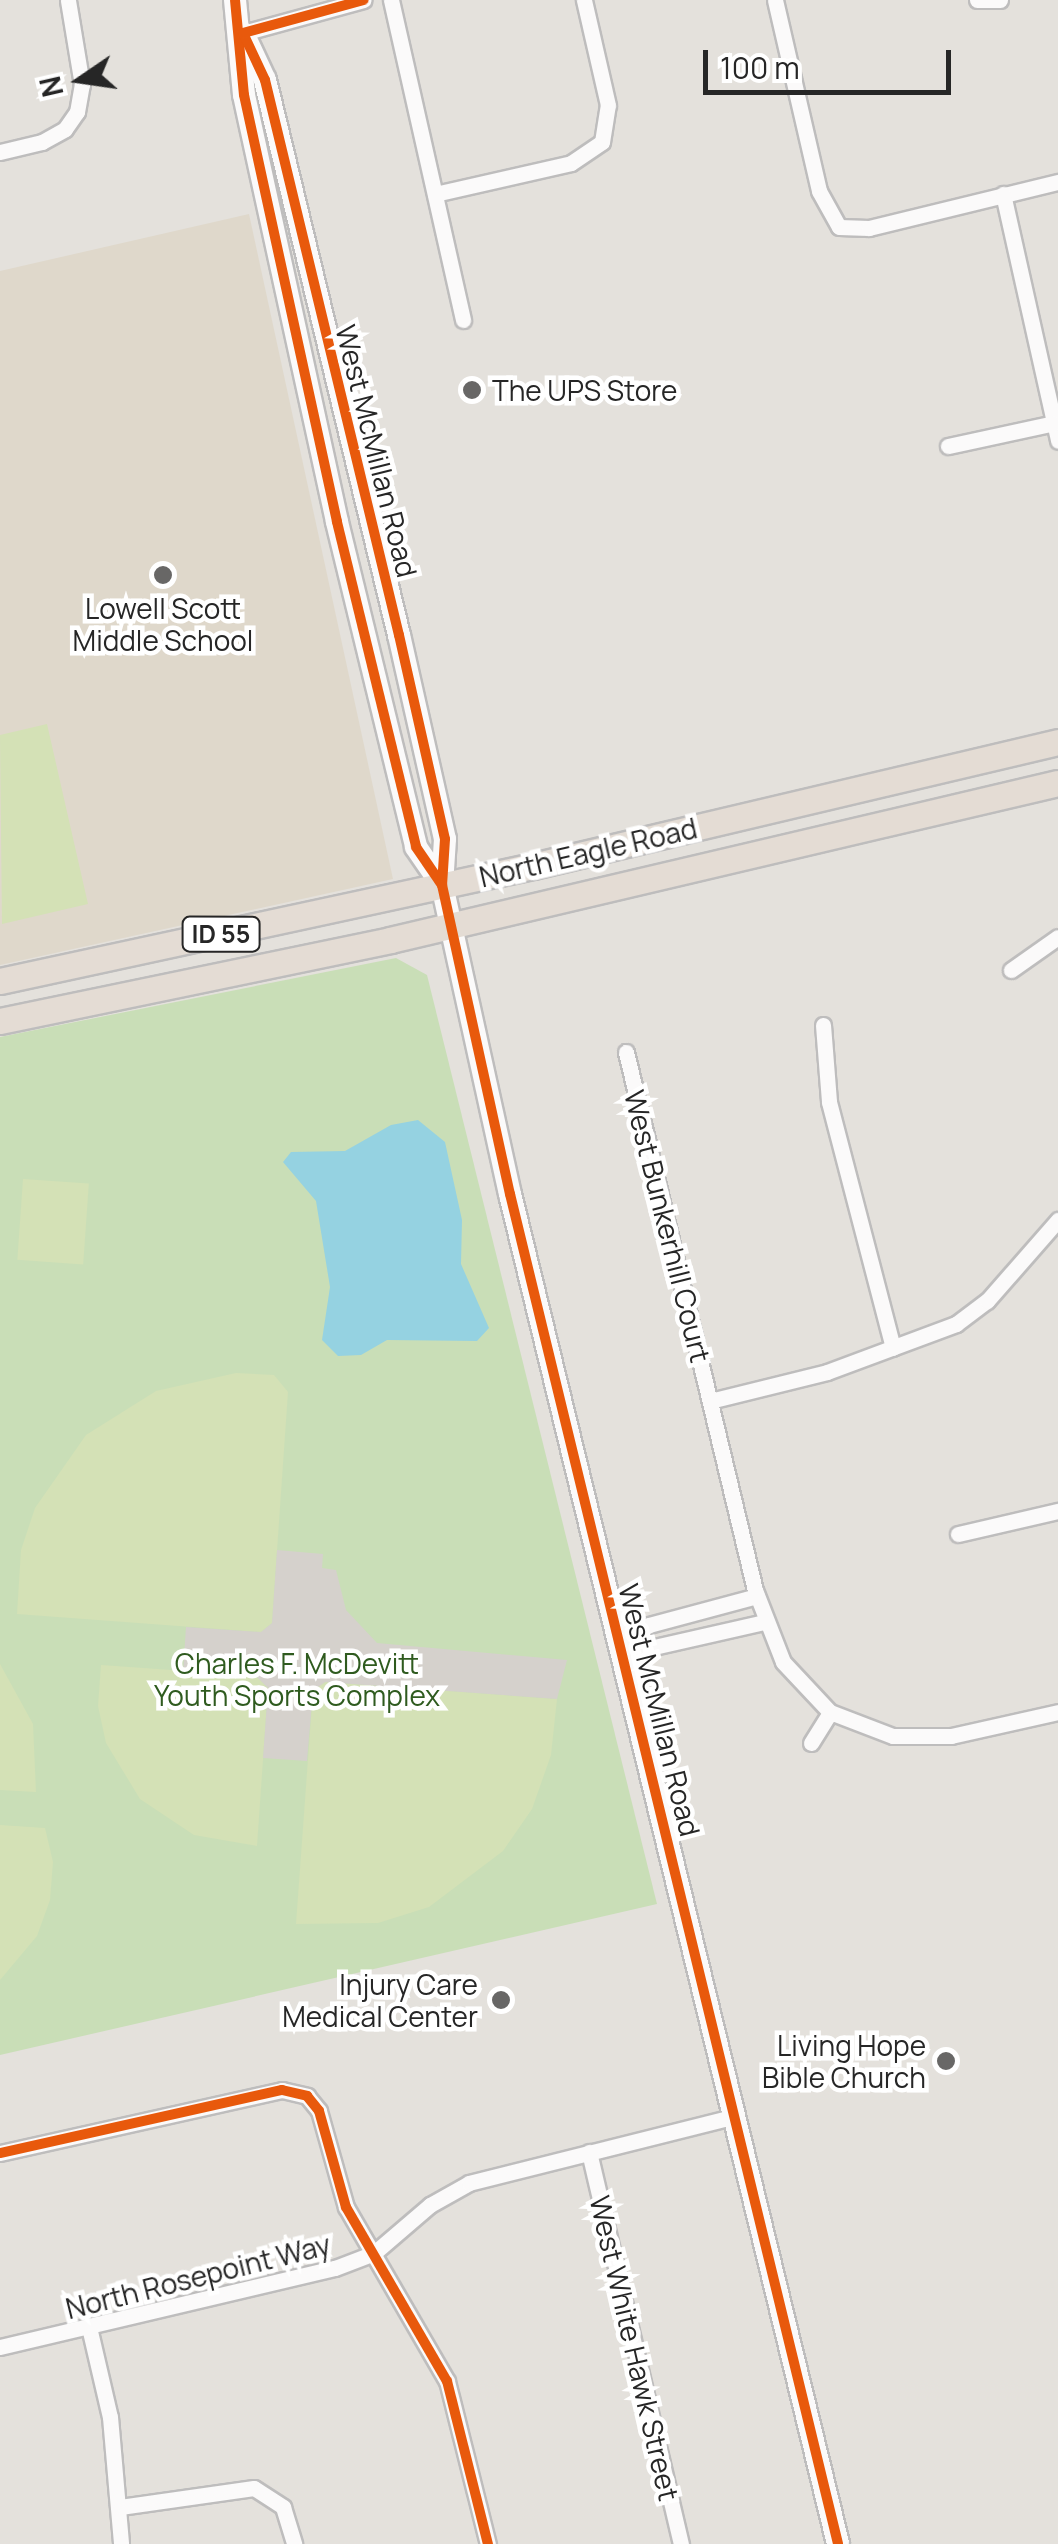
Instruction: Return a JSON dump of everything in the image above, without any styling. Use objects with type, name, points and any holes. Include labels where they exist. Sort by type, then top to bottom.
[{"type":"highway","name":"North Eagle Road","points":[[0,981],[442,885],[1058,742]]},
{"type":"highway","name":"North Eagle Road","points":[[0,1021],[452,924],[1058,783]]},
{"type":"main road","name":"West McMillan Road","points":[[235,0],[242,33],[244,95],[337,522],[416,847],[442,885]]},
{"type":"main road","name":"West McMillan Road","points":[[242,33],[268,90],[446,839],[442,885],[838,2544]]},
{"type":"main road","points":[[268,90],[267,133],[284,217],[277,234]]},
{"type":"street","points":[[0,152],[66,129],[82,85],[68,0]]},
{"type":"street","points":[[242,33],[364,0]]},
{"type":"street","points":[[391,0],[463,320]]},
{"type":"street","points":[[436,194],[571,164],[602,142],[608,105],[584,0]]},
{"type":"street","points":[[776,0],[819,191],[839,227],[868,228],[1058,182]]},
{"type":"street","points":[[978,1],[1000,0]]},
{"type":"street","points":[[1003,194],[1058,441]]},
{"type":"street","points":[[948,446],[1054,423]]},
{"type":"street","points":[[1011,970],[1058,937]]},
{"type":"street","points":[[823,1025],[828,1102],[892,1348]]},
{"type":"street","name":"West Bunkerhill Court","points":[[626,1052],[764,1622],[783,1662],[830,1712]]},
{"type":"street","points":[[710,1401],[892,1348],[972,1314],[1058,1220]]},
{"type":"street","points":[[958,1534],[1058,1512]]},
{"type":"street","points":[[621,1642],[649,1625],[757,1596]]},
{"type":"street","points":[[621,1642],[654,1647],[764,1622]]},
{"type":"street","points":[[811,1743],[830,1712],[874,1731],[931,1738],[1058,1712]]},
{"type":"street","points":[[0,2154],[282,2090],[307,2096],[319,2111],[342,2196],[447,2381],[488,2544]]},
{"type":"street","name":"North Rosepoint Way","points":[[0,2347],[374,2253],[449,2193],[589,2152],[735,2116]]},
{"type":"street","name":"West White Hawk Street","points":[[589,2152],[681,2544]]},
{"type":"street","points":[[89,2327],[110,2417],[120,2544]]},
{"type":"street","points":[[120,2507],[245,2488],[267,2492],[284,2507],[294,2544]]},
{"type":"shaded area","name":"Lowell Scott Middle School","points":[[249,214],[393,879],[0,965],[0,271]]},
{"type":"shaded area","points":[[277,1550],[323,1554],[322,1568],[336,1570],[346,1610],[377,1643],[567,1660],[557,1699],[325,1682],[313,1691],[307,1761],[263,1758],[268,1688],[256,1676],[183,1672],[186,1627],[261,1632],[272,1623]]},
{"type":"green space","points":[[47,724],[88,904],[2,924],[0,735]]},
{"type":"green space","name":"Charles F. McDevitt Youth Sports Complex","points":[[396,958],[427,975],[657,1904],[0,2055],[0,1037]]},
{"type":"green space","points":[[23,1179],[89,1184],[83,1264],[17,1260]]},
{"type":"green space","points":[[236,1373],[274,1375],[288,1392],[272,1623],[261,1632],[17,1614],[21,1550],[35,1508],[86,1435],[156,1391]]},
{"type":"green space","points":[[0,1664],[33,1724],[36,1792],[0,1790]]},
{"type":"green space","points":[[101,1665],[256,1676],[268,1688],[257,1846],[194,1835],[140,1799],[106,1743],[98,1706]]},
{"type":"green space","points":[[325,1682],[557,1699],[551,1755],[532,1809],[503,1851],[429,1907],[378,1923],[296,1924],[313,1690]]},
{"type":"green space","points":[[0,1825],[45,1828],[53,1862],[50,1900],[37,1936],[0,1980]]},
{"type":"water","points":[[418,1120],[445,1142],[462,1220],[461,1264],[489,1328],[477,1341],[387,1340],[361,1355],[338,1356],[322,1340],[330,1287],[316,1201],[283,1162],[291,1152],[345,1151],[391,1125]]},
{"type":"cycle path","points":[[235,0],[244,95],[337,522],[416,847],[442,885]]},
{"type":"cycle path","points":[[243,33],[364,0]]},
{"type":"cycle path","points":[[243,33],[265,80],[399,635],[445,839],[442,885],[510,1194],[838,2544]]},
{"type":"cycle path","points":[[0,2153],[282,2090],[307,2096],[319,2111],[346,2207],[447,2381],[488,2544]]},
{"type":"place","name":"The UPS Store","points":[[472,390]]},
{"type":"place","name":"Lowell Scott Middle School","points":[[163,575]]},
{"type":"place","name":"Injury Care Medical Center","points":[[501,2000]]},
{"type":"place","name":"Living Hope Bible Church","points":[[946,2061]]}]
